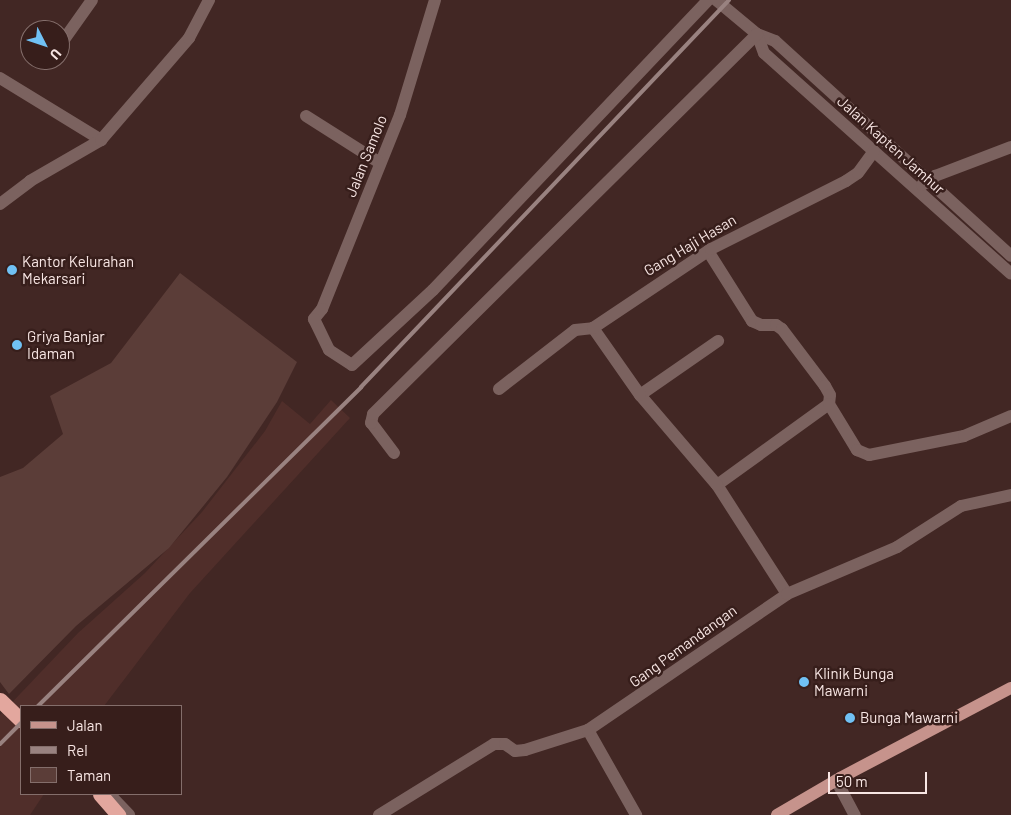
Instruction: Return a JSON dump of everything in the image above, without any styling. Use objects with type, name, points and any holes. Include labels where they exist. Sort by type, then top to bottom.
[{"type":"highway","points":[[0,700],[20,719]]},
{"type":"highway","points":[[101,795],[118,815]]},
{"type":"main road","points":[[777,815],[836,780],[1011,688]]},
{"type":"street","points":[[70,31],[92,0]]},
{"type":"street","points":[[0,204],[30,181],[101,140],[189,38],[209,0]]},
{"type":"street","name":"Jalan Samolo","points":[[435,0],[400,115],[322,309],[314,320],[329,350],[352,366],[433,290],[708,0]]},
{"type":"street","name":"Jalan Kapten Jamhur","points":[[716,0],[757,34],[776,41],[1011,256]]},
{"type":"street","points":[[394,452],[371,423],[373,414],[757,34]]},
{"type":"street","name":"Jalan Kapten Jamhur","points":[[757,34],[764,53],[1011,274]]},
{"type":"street","points":[[0,78],[101,140]]},
{"type":"street","points":[[820,103],[830,90]]},
{"type":"street","points":[[306,116],[380,164]]},
{"type":"street","points":[[918,192],[926,180],[1011,147]]},
{"type":"street","name":"Gang Haji Hasan","points":[[499,390],[575,330],[593,328],[708,250],[846,181],[858,173],[874,151]]},
{"type":"street","points":[[708,250],[752,322],[761,326],[776,325],[782,329],[825,386],[830,394],[829,404],[857,450],[869,454],[964,436],[1011,416]]},
{"type":"street","points":[[593,328],[640,395],[717,485],[788,594]]},
{"type":"street","points":[[640,395],[718,341]]},
{"type":"street","points":[[717,485],[829,404]]},
{"type":"street","name":"Gang Pemandangan","points":[[379,815],[494,744],[505,744],[515,750],[525,750],[588,730],[642,697],[731,630],[788,594],[897,547],[961,506],[1011,495]]},
{"type":"street","points":[[588,730],[636,815]]},
{"type":"street","points":[[836,780],[855,815]]},
{"type":"street","points":[[110,795],[129,815]]},
{"type":"shaded area","points":[[331,400],[350,418],[190,593],[105,705],[20,705],[20,795],[43,795],[30,815],[0,815],[0,715],[78,633],[145,573],[202,512],[265,431],[282,401],[310,424]]},
{"type":"green space","points":[[180,273],[297,362],[277,402],[227,477],[169,548],[76,626],[9,694],[0,682],[0,477],[23,468],[63,434],[50,396],[111,363]]},
{"type":"railway","points":[[39,705],[361,387],[729,0]]},
{"type":"railway","points":[[0,744],[20,724]]},
{"type":"place","name":"Kantor Kelurahan Mekarsari","points":[[12,270]]},
{"type":"place","name":"Griya Banjar Idaman","points":[[17,345]]},
{"type":"place","name":"Klinik Bunga Mawarni","points":[[804,682]]},
{"type":"place","name":"Bunga Mawarni","points":[[850,718]]}]
